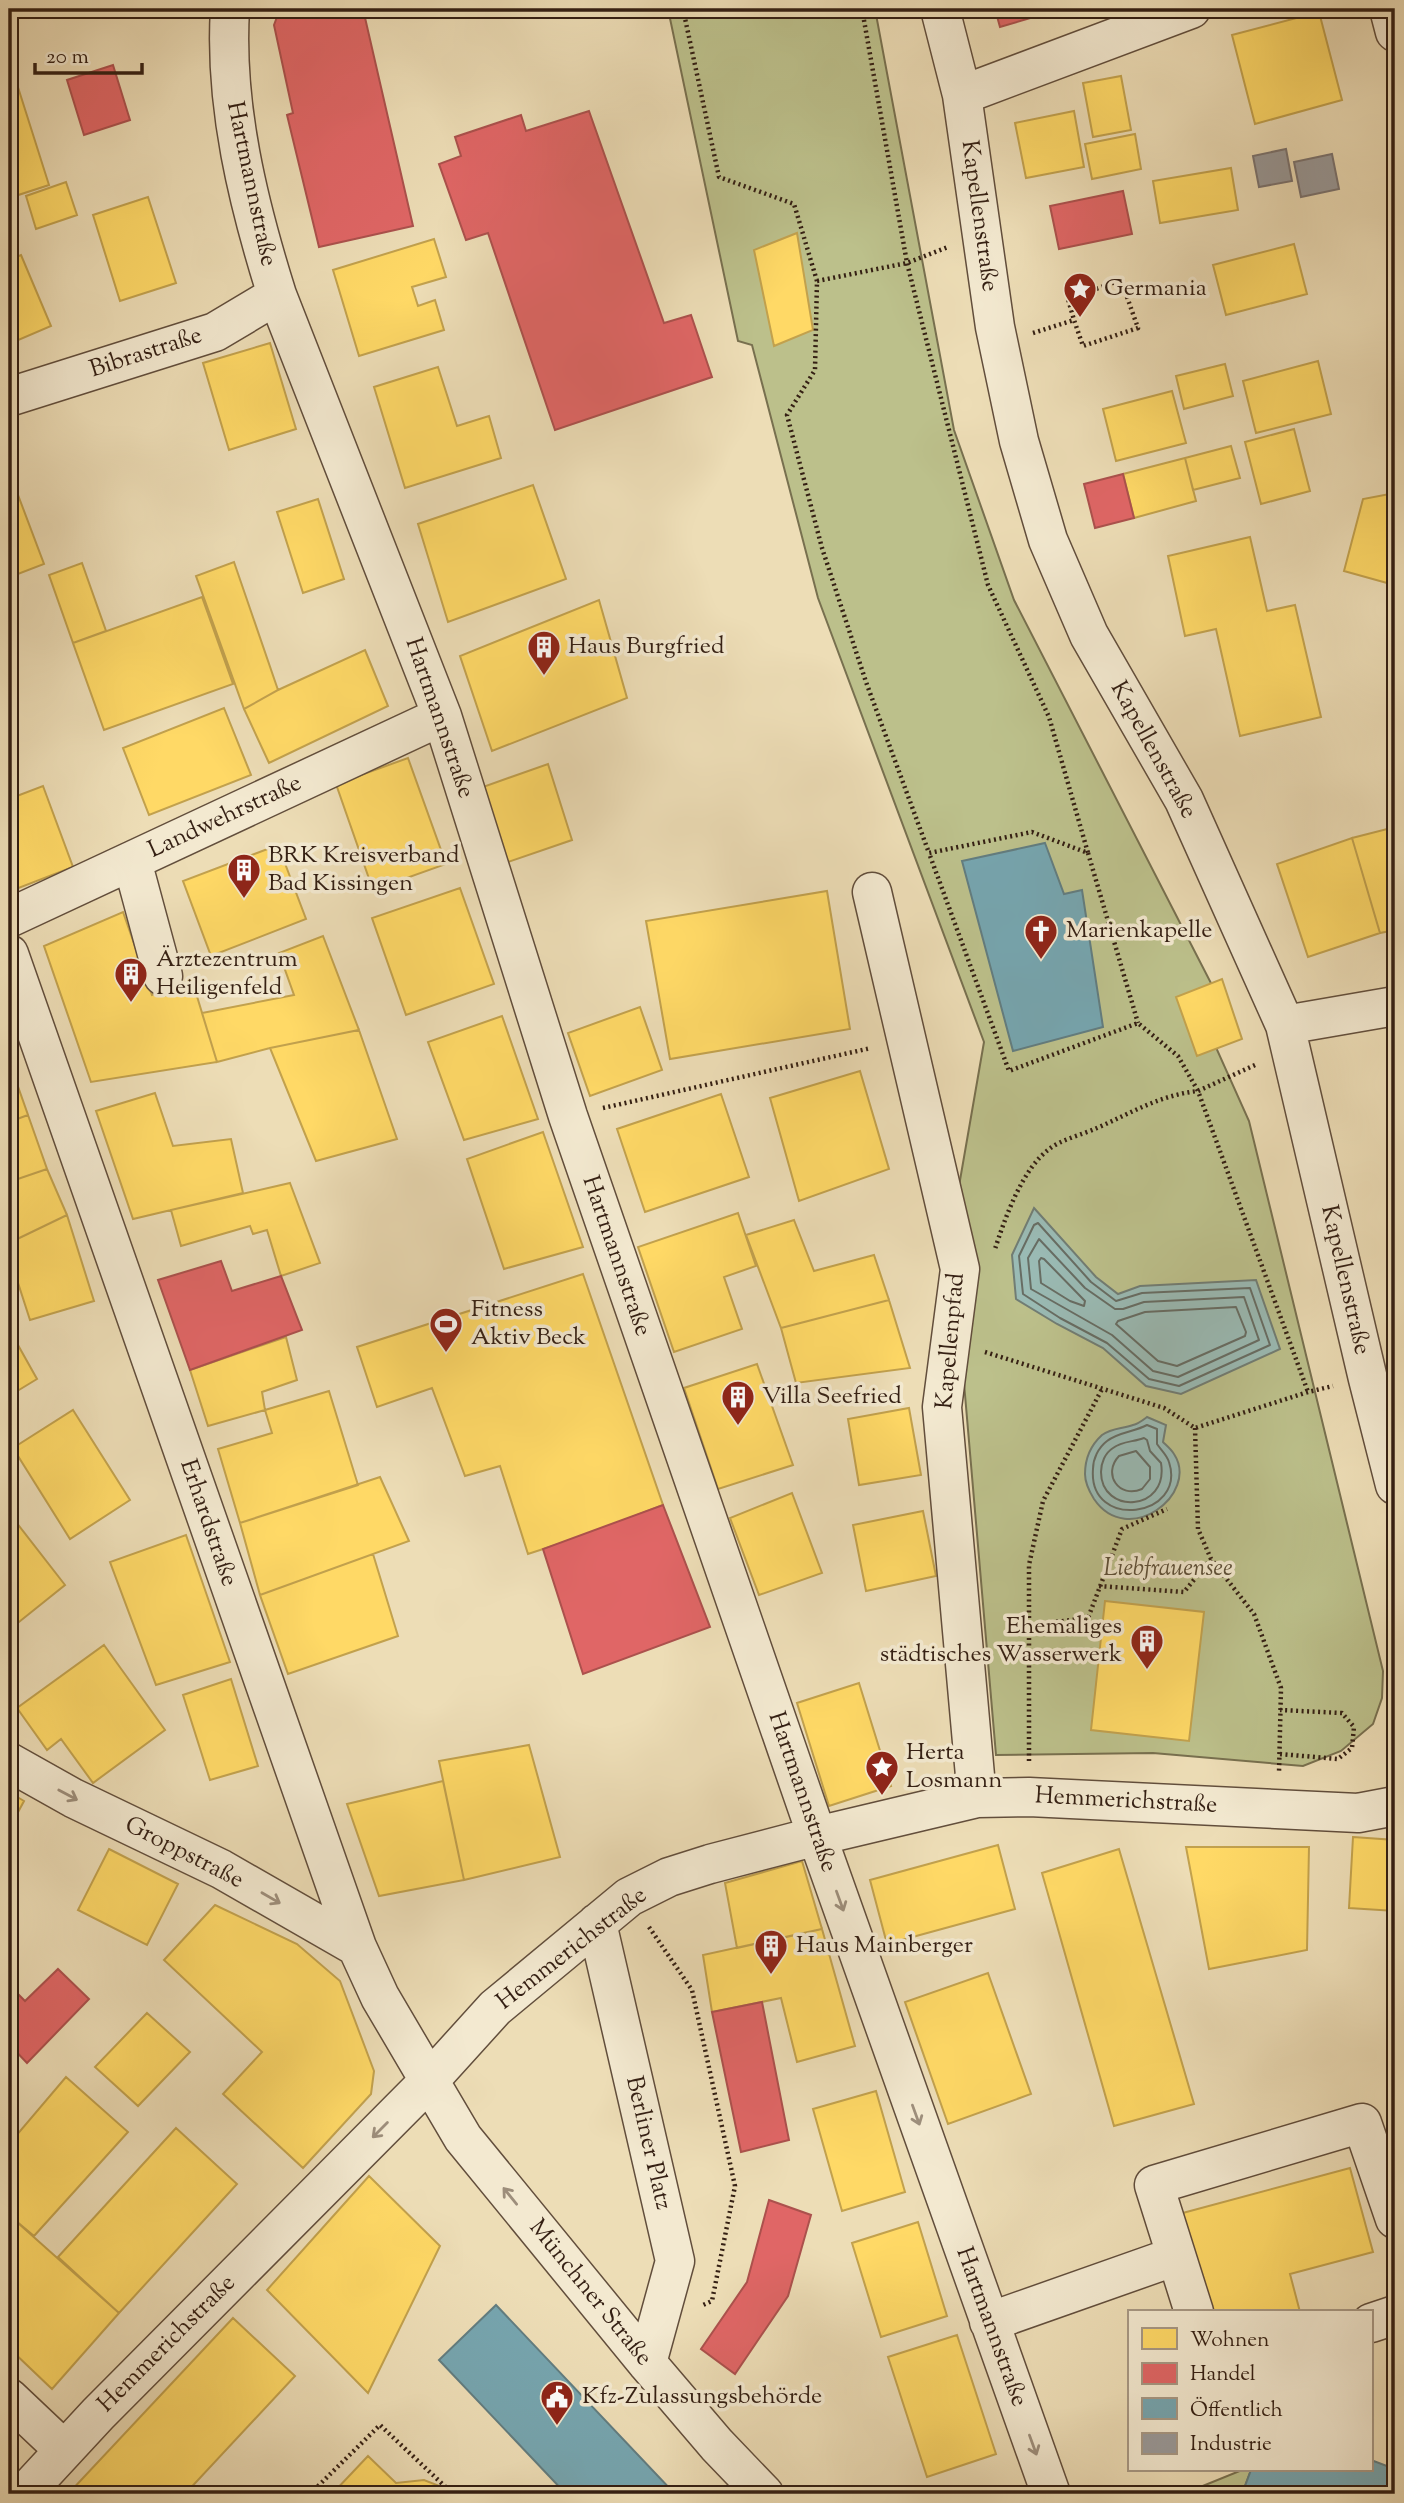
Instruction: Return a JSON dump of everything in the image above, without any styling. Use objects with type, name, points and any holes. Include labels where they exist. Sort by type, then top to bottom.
[{"type":"street","name":"Hartmannstraße","points":[[230,9],[228,48],[232,101],[257,226],[276,295],[442,716],[568,1116],[817,1836],[1051,2494]]},
{"type":"street","name":"Kapellenstraße","points":[[940,9],[962,95],[995,327],[1019,441],[1048,540],[1088,635],[1184,800],[1288,1037],[1395,1485]]},
{"type":"street","points":[[962,95],[1191,9]]},
{"type":"street","points":[[1390,9],[1395,32]]},
{"type":"street","name":"Bibrastraße","points":[[9,397],[215,332],[276,295]]},
{"type":"street","name":"Landwehrstraße","points":[[9,918],[442,716]]},
{"type":"street","points":[[132,861],[163,976]]},
{"type":"street","name":"Kapellenpfad","points":[[872,892],[960,1269],[942,1407],[977,1798]]},
{"type":"street","name":"Erhardstraße","points":[[9,954],[356,1947],[380,1997],[428,2082]]},
{"type":"street","points":[[1288,1037],[1395,1006]]},
{"type":"street","name":"Groppstraße","points":[[9,1762],[73,1798],[221,1869],[356,1947]]},
{"type":"street","name":"Hemmerichstraße","points":[[24,2494],[64,2450],[428,2082],[495,2008],[629,1897],[669,1877],[700,1867],[977,1798],[1029,1797],[1358,1813],[1395,1806]]},
{"type":"street","name":"Berliner Platz","points":[[597,1923],[675,2260],[651,2345]]},
{"type":"street","name":"Münchner Straße","points":[[428,2082],[463,2138],[651,2345],[717,2445],[764,2494]]},
{"type":"street","points":[[1193,2310],[1154,2185],[1362,2123],[1395,2219]]},
{"type":"street","points":[[989,2322],[1176,2256]]},
{"type":"street","points":[[1372,2323],[1395,2315]]},
{"type":"street","points":[[9,2398],[64,2450]]},
{"type":"path","points":[[683,9],[719,177],[794,204],[817,281],[815,370],[787,415],[821,548],[866,682],[1009,1070],[1138,1023]]},
{"type":"path","points":[[862,9],[907,262],[988,585],[1049,717],[1138,1023],[1178,1056],[1198,1091],[1307,1392]]},
{"type":"path","points":[[817,281],[907,262],[982,234]]},
{"type":"path","points":[[1121,280],[1138,328],[1083,346],[1074,320],[1068,299],[1121,280]]},
{"type":"path","points":[[1025,335],[1074,320]]},
{"type":"path","points":[[929,853],[1032,832],[1088,853]]},
{"type":"path","points":[[990,1261],[1003,1223],[1027,1174],[1048,1149],[1142,1105],[1177,1093],[1198,1091],[1288,1037]]},
{"type":"path","points":[[568,1116],[906,1040]]},
{"type":"path","points":[[951,1342],[1164,1408],[1195,1428]]},
{"type":"path","points":[[1195,1428],[1307,1392],[1368,1378]]},
{"type":"path","points":[[1029,1797],[1029,1564],[1043,1501],[1102,1389]]},
{"type":"path","points":[[1195,1428],[1198,1529],[1211,1559],[1254,1614],[1281,1688],[1278,1808]]},
{"type":"path","points":[[1029,1625],[1088,1618],[1122,1529],[1167,1509]]},
{"type":"path","points":[[1098,1586],[1184,1592],[1211,1559]]},
{"type":"path","points":[[1280,1710],[1342,1713],[1354,1727],[1352,1748],[1338,1759],[1280,1754]]},
{"type":"path","points":[[629,1897],[692,1990],[735,2186],[712,2301],[651,2345]]},
{"type":"path","points":[[310,2494],[380,2425],[453,2494]]},
{"type":"green space","name":"Liebfrauensee","points":[[668,9],[875,9],[954,430],[1014,600],[1213,987],[1201,1014],[1249,1121],[1383,1671],[1382,1698],[1373,1724],[1341,1751],[1303,1766],[1153,1753],[996,1755],[951,1232],[984,1042],[818,598],[752,345],[738,341]]},
{"type":"green space","points":[[1237,2472],[1250,2472],[1242,2494],[1183,2494]]},
{"type":"water","points":[[1034,1208],[1096,1277],[1118,1294],[1140,1286],[1256,1280],[1280,1349],[1181,1394],[1146,1386],[1103,1348],[1016,1299],[1012,1255]]},
{"type":"water","points":[[1147,1417],[1166,1425],[1163,1442],[1174,1454],[1179,1469],[1177,1485],[1169,1499],[1156,1510],[1141,1517],[1124,1519],[1108,1513],[1094,1499],[1086,1481],[1086,1463],[1089,1453],[1102,1435],[1137,1424]]},
{"type":"building: Wohnen","points":[[1319,12],[1342,100],[1255,124],[1232,35]]},
{"type":"building: Wohnen","points":[[9,63],[49,185],[9,198]]},
{"type":"building: Wohnen","points":[[1121,76],[1131,130],[1093,137],[1083,83]]},
{"type":"building: Wohnen","points":[[1074,111],[1084,167],[1026,178],[1015,123]]},
{"type":"building: Wohnen","points":[[1135,134],[1141,169],[1092,179],[1085,144]]},
{"type":"building: Wohnen","points":[[1231,168],[1238,210],[1160,223],[1153,181]]},
{"type":"building: Wohnen","points":[[66,182],[77,215],[36,229],[26,196]]},
{"type":"building: Wohnen","points":[[148,197],[176,283],[120,301],[93,215]]},
{"type":"building: Wohnen","points":[[797,233],[813,330],[774,346],[754,250]]},
{"type":"building: Wohnen","points":[[434,239],[446,277],[412,287],[418,306],[435,300],[444,330],[359,356],[333,270]]},
{"type":"building: Wohnen","points":[[1294,244],[1307,294],[1226,315],[1213,265]]},
{"type":"building: Wohnen","points":[[21,255],[51,326],[9,344],[9,260]]},
{"type":"building: Wohnen","points":[[270,343],[296,429],[229,450],[203,363]]},
{"type":"building: Wohnen","points":[[1318,361],[1331,414],[1256,433],[1243,381]]},
{"type":"building: Wohnen","points":[[1225,364],[1233,396],[1184,409],[1176,376]]},
{"type":"building: Wohnen","points":[[438,367],[457,426],[489,416],[501,458],[405,488],[374,387]]},
{"type":"building: Wohnen","points":[[1172,391],[1186,443],[1116,461],[1103,409]]},
{"type":"building: Wohnen","points":[[1294,429],[1310,491],[1261,504],[1245,442]]},
{"type":"building: Wohnen","points":[[1231,446],[1240,478],[1193,490],[1185,458]]},
{"type":"building: Wohnen","points":[[1185,458],[1196,501],[1134,518],[1123,474]]},
{"type":"building: Wohnen","points":[[12,479],[44,564],[10,577],[9,480]]},
{"type":"building: Wohnen","points":[[533,485],[566,579],[448,622],[418,524]]},
{"type":"building: Wohnen","points":[[1395,493],[1395,556],[1387,583],[1344,571],[1363,499]]},
{"type":"building: Wohnen","points":[[318,499],[344,579],[303,593],[277,512]]},
{"type":"building: Wohnen","points":[[1250,537],[1267,611],[1295,605],[1321,717],[1240,736],[1216,629],[1185,636],[1168,556]]},
{"type":"building: Wohnen","points":[[234,562],[278,690],[244,709],[196,576]]},
{"type":"building: Wohnen","points":[[82,563],[106,631],[73,643],[49,575]]},
{"type":"building: Wohnen","points":[[202,597],[233,684],[104,730],[73,643]]},
{"type":"building: Wohnen","name":"Haus Burgfried","points":[[599,600],[627,698],[492,751],[460,656]]},
{"type":"building: Wohnen","points":[[365,650],[388,706],[269,763],[244,709],[278,690]]},
{"type":"building: Wohnen","points":[[224,708],[251,775],[149,815],[123,748]]},
{"type":"building: Wohnen","points":[[408,758],[446,864],[373,890],[336,784]]},
{"type":"building: Wohnen","points":[[548,764],[572,840],[505,863],[480,788]]},
{"type":"building: Wohnen","points":[[43,786],[73,867],[16,889],[9,871],[9,799]]},
{"type":"building: Wohnen","points":[[1395,827],[1395,930],[1380,933],[1352,838]]},
{"type":"building: Wohnen","points":[[1352,838],[1380,933],[1308,957],[1277,864]]},
{"type":"building: Wohnen","name":"BRK Kreisverband Bad Kissingen","points":[[278,845],[306,919],[211,956],[183,881]]},
{"type":"building: Wohnen","points":[[460,888],[494,984],[406,1015],[372,918]]},
{"type":"building: Wohnen","points":[[827,891],[850,1029],[670,1059],[646,921]]},
{"type":"building: Wohnen","name":"Ärztezentrum Heiligenfeld","points":[[123,912],[152,995],[192,980],[217,1062],[91,1082],[44,946]]},
{"type":"building: Wohnen","points":[[323,936],[359,1030],[217,1062],[202,1013],[294,995],[279,953]]},
{"type":"building: Wohnen","points":[[1222,979],[1242,1039],[1197,1056],[1176,997]]},
{"type":"building: Wohnen","points":[[640,1007],[662,1070],[590,1096],[568,1033]]},
{"type":"building: Wohnen","points":[[502,1016],[538,1119],[464,1140],[428,1042]]},
{"type":"building: Wohnen","points":[[359,1030],[397,1139],[316,1161],[270,1048]]},
{"type":"building: Wohnen","points":[[9,1061],[28,1115],[9,1122]]},
{"type":"building: Wohnen","points":[[860,1071],[889,1169],[799,1201],[770,1098]]},
{"type":"building: Wohnen","points":[[155,1093],[173,1146],[231,1139],[243,1193],[133,1219],[96,1111]]},
{"type":"building: Wohnen","points":[[721,1094],[749,1177],[645,1212],[617,1129]]},
{"type":"building: Wohnen","points":[[28,1115],[47,1169],[9,1182],[9,1122]]},
{"type":"building: Wohnen","points":[[543,1132],[583,1247],[504,1269],[467,1159]]},
{"type":"building: Wohnen","points":[[47,1169],[67,1215],[9,1243],[9,1182]]},
{"type":"building: Wohnen","points":[[290,1183],[320,1263],[281,1276],[267,1230],[253,1234],[250,1226],[181,1246],[171,1210]]},
{"type":"building: Wohnen","points":[[738,1213],[756,1266],[724,1277],[742,1329],[674,1352],[638,1247]]},
{"type":"building: Wohnen","points":[[67,1215],[94,1301],[30,1320],[9,1255],[9,1243]]},
{"type":"building: Wohnen","points":[[794,1220],[814,1271],[874,1255],[889,1300],[781,1328],[746,1235]]},
{"type":"building: Wohnen","points":[[583,1274],[663,1505],[528,1554],[500,1466],[465,1476],[432,1388],[377,1407],[357,1347]]},
{"type":"building: Wohnen","points":[[889,1300],[910,1368],[796,1383],[781,1328]]},
{"type":"building: Wohnen","points":[[9,1329],[37,1379],[9,1396]]},
{"type":"building: Wohnen","points":[[286,1337],[297,1380],[262,1392],[265,1410],[208,1426],[190,1370]]},
{"type":"building: Wohnen","name":"Villa Seefried","points":[[757,1364],[793,1465],[718,1489],[684,1388]]},
{"type":"building: Wohnen","points":[[329,1391],[358,1485],[240,1523],[218,1449],[272,1433],[265,1410]]},
{"type":"building: Wohnen","points":[[909,1408],[921,1475],[859,1485],[848,1419]]},
{"type":"building: Wohnen","points":[[73,1410],[130,1500],[70,1539],[13,1448]]},
{"type":"building: Wohnen","points":[[380,1477],[409,1541],[260,1595],[240,1523]]},
{"type":"building: Wohnen","points":[[792,1493],[822,1573],[759,1595],[730,1518]]},
{"type":"building: Wohnen","points":[[923,1511],[936,1576],[866,1591],[853,1525]]},
{"type":"building: Wohnen","points":[[9,1513],[65,1585],[9,1630]]},
{"type":"building: Wohnen","points":[[186,1535],[230,1662],[156,1685],[110,1562]]},
{"type":"building: Wohnen","points":[[373,1554],[398,1636],[288,1674],[260,1595]]},
{"type":"building: Wohnen","name":"Ehemaliges städtisches Wasserwerk","points":[[1105,1601],[1204,1612],[1189,1741],[1091,1730]]},
{"type":"building: Wohnen","points":[[104,1645],[165,1730],[93,1783],[61,1739],[47,1750],[17,1708]]},
{"type":"building: Wohnen","points":[[231,1679],[258,1766],[210,1780],[183,1695]]},
{"type":"building: Wohnen","points":[[859,1683],[891,1786],[829,1806],[797,1703]]},
{"type":"building: Wohnen","points":[[529,1745],[560,1857],[464,1880],[439,1761]]},
{"type":"building: Wohnen","points":[[443,1781],[464,1880],[379,1896],[347,1804]]},
{"type":"building: Wohnen","points":[[9,1792],[24,1801],[9,1829]]},
{"type":"building: Wohnen","points":[[1353,1837],[1395,1840],[1395,1911],[1349,1908]]},
{"type":"building: Wohnen","points":[[998,1845],[1015,1909],[887,1944],[870,1880]]},
{"type":"building: Wohnen","points":[[1186,1847],[1309,1847],[1307,1950],[1209,1969]]},
{"type":"building: Wohnen","points":[[109,1849],[178,1884],[147,1945],[78,1910]]},
{"type":"building: Wohnen","points":[[1119,1849],[1194,2104],[1114,2126],[1042,1873]]},
{"type":"building: Wohnen","points":[[802,1861],[822,1929],[737,1948],[725,1883]]},
{"type":"building: Wohnen","points":[[215,1905],[297,1944],[340,1981],[374,2071],[371,2094],[303,2168],[223,2094],[262,2052],[164,1960]]},
{"type":"building: Wohnen","name":"Haus Mainberger","points":[[822,1929],[855,2046],[797,2062],[781,1998],[712,2012],[703,1955]]},
{"type":"building: Wohnen","points":[[988,1973],[1031,2094],[948,2124],[905,2002]]},
{"type":"building: Wohnen","points":[[147,2013],[190,2052],[138,2106],[95,2067]]},
{"type":"building: Wohnen","points":[[66,2077],[128,2132],[34,2236],[9,2215],[9,2144]]},
{"type":"building: Wohnen","points":[[876,2091],[905,2192],[842,2211],[813,2109]]},
{"type":"building: Wohnen","points":[[176,2128],[237,2184],[119,2313],[58,2257]]},
{"type":"building: Wohnen","points":[[1350,2168],[1373,2252],[1290,2274],[1299,2310],[1204,2310],[1179,2214]]},
{"type":"building: Wohnen","points":[[369,2176],[440,2246],[368,2393],[267,2290]]},
{"type":"building: Wohnen","points":[[9,2215],[119,2313],[52,2389],[9,2348]]},
{"type":"building: Wohnen","points":[[918,2222],[947,2316],[881,2337],[852,2243]]},
{"type":"building: Wohnen","points":[[233,2318],[295,2376],[185,2494],[68,2494]]},
{"type":"building: Wohnen","points":[[957,2335],[996,2454],[927,2477],[888,2357]]},
{"type":"building: Wohnen","points":[[368,2456],[396,2483],[424,2480],[442,2487],[447,2494],[332,2494]]},
{"type":"building: Handel","points":[[280,9],[363,9],[413,226],[319,247],[287,115],[293,113],[274,25]]},
{"type":"building: Handel","points":[[995,9],[1061,9],[1000,27]]},
{"type":"building: Handel","points":[[113,65],[130,120],[84,135],[67,80]]},
{"type":"building: Handel","points":[[589,111],[664,323],[691,315],[712,377],[555,430],[488,233],[466,240],[439,164],[461,156],[455,137],[521,115],[526,131]]},
{"type":"building: Handel","points":[[1123,191],[1132,234],[1059,249],[1050,206]]},
{"type":"building: Handel","points":[[1123,474],[1134,518],[1095,528],[1084,484]]},
{"type":"building: Handel","points":[[221,1261],[232,1291],[281,1276],[302,1330],[190,1370],[158,1280]]},
{"type":"building: Handel","points":[[663,1505],[710,1627],[583,1674],[543,1549]]},
{"type":"building: Handel","points":[[58,1969],[89,1999],[27,2063],[9,2044],[9,1985],[25,2001]]},
{"type":"building: Handel","points":[[762,2002],[789,2140],[741,2152],[712,2012]]},
{"type":"building: Handel","points":[[769,2200],[811,2215],[788,2296],[735,2374],[701,2349],[747,2282]]},
{"type":"building: Öffentlich","name":"Marienkapelle","points":[[1045,843],[1064,894],[1082,890],[1103,1027],[1013,1051],[962,861]]},
{"type":"building: Öffentlich","name":"Kfz-Zulassungsbehörde","points":[[496,2305],[675,2494],[566,2494],[439,2360]]},
{"type":"building: Öffentlich","points":[[1372,2460],[1395,2469],[1388,2494],[1242,2494],[1250,2472],[1372,2472]]},
{"type":"building: Industrie","points":[[1286,149],[1292,181],[1259,187],[1253,156]]},
{"type":"building: Industrie","points":[[1332,154],[1339,189],[1301,197],[1294,162]]},
{"type":"place","name":"Germania","points":[[1080,319]]},
{"type":"place","name":"Haus Burgfried","points":[[544,677]]},
{"type":"place","name":"BRK Kreisverband Bad Kissingen","points":[[244,900]]},
{"type":"place","name":"Marienkapelle","points":[[1041,961]]},
{"type":"place","name":"Ärztezentrum Heiligenfeld","points":[[131,1004]]},
{"type":"place","name":"Fitness Aktiv Beck","points":[[446,1354]]},
{"type":"place","name":"Villa Seefried","points":[[738,1427]]},
{"type":"place","name":"Ehemaliges städtisches Wasserwerk","points":[[1147,1671]]},
{"type":"place","name":"Herta Losmann","points":[[882,1797]]},
{"type":"place","name":"Haus Mainberger","points":[[771,1976]]},
{"type":"place","name":"Kfz-Zulassungsbehörde","points":[[557,2427]]}]
